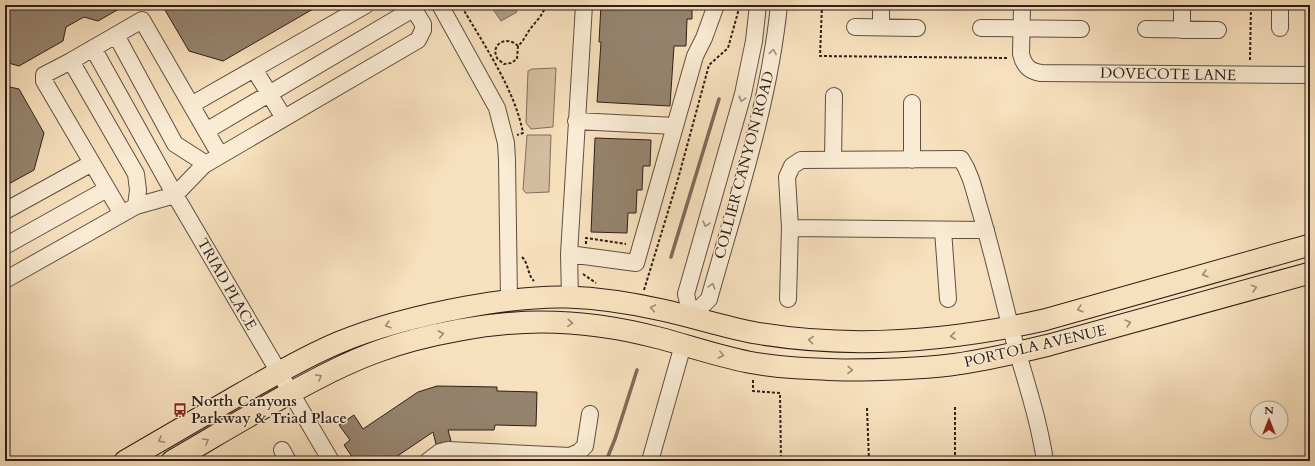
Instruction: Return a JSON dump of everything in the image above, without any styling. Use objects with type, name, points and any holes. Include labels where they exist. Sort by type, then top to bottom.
[{"type":"main road","name":"PORTOLA AVENUE","points":[[125,461],[279,372],[340,342],[372,330],[424,315],[509,300],[538,297],[570,297],[640,306],[778,336],[850,343],[948,336],[1010,327],[1044,320],[1310,245]]},
{"type":"main road","name":"PORTOLA AVENUE","points":[[172,461],[291,392],[326,374],[379,350],[427,337],[510,324],[539,322],[591,325],[657,338],[744,361],[775,367],[880,370],[950,365],[1018,353],[1310,273]]},
{"type":"main road","name":"COLLIER CANYON ROAD","points":[[683,345],[691,317]]},
{"type":"street","points":[[191,105],[366,5]]},
{"type":"street","points":[[440,5],[489,91],[497,108],[502,125],[506,143],[507,160],[509,300]]},
{"type":"street","points":[[570,297],[569,254],[584,5]]},
{"type":"street","points":[[569,254],[636,263],[695,56],[704,38],[716,5]]},
{"type":"street","name":"COLLIER CANYON ROAD","points":[[691,317],[686,294],[743,94],[754,41],[758,5]]},
{"type":"street","name":"COLLIER CANYON ROAD","points":[[691,317],[708,299],[759,120],[768,79],[779,5]]},
{"type":"street","points":[[880,27],[881,5]]},
{"type":"street","points":[[1022,5],[1021,29],[1024,62]]},
{"type":"street","points":[[1182,5],[1182,30]]},
{"type":"street","points":[[1280,5],[1280,28]]},
{"type":"street","points":[[5,280],[136,206],[175,195],[204,165],[418,40],[423,30],[423,24],[412,7],[206,131]]},
{"type":"street","points":[[122,214],[44,81],[44,75],[142,20],[220,155]]},
{"type":"street","points":[[855,27],[916,28]]},
{"type":"street","points":[[981,28],[1081,29]]},
{"type":"street","points":[[1146,29],[1218,30]]},
{"type":"street","points":[[116,35],[176,144],[200,160],[204,165]]},
{"type":"street","name":"TRIAD PLACE","points":[[93,48],[175,195],[291,392],[328,460]]},
{"type":"street","points":[[71,61],[136,174],[138,190],[136,206]]},
{"type":"street","name":"DOVECOTE LANE","points":[[1024,62],[1033,71],[1041,72],[1310,75]]},
{"type":"street","points":[[254,69],[284,118]]},
{"type":"street","points":[[833,160],[834,96]]},
{"type":"street","points":[[912,102],[912,160]]},
{"type":"street","points":[[576,121],[675,126]]},
{"type":"street","points":[[788,300],[790,228],[788,177],[792,166],[801,160],[961,159],[968,170],[986,230],[1010,327],[1040,430],[1045,461]]},
{"type":"street","points":[[5,211],[92,163]]},
{"type":"street","points":[[5,246],[107,189]]},
{"type":"street","points":[[790,228],[986,230]]},
{"type":"street","points":[[943,230],[948,299]]},
{"type":"street","name":"COLLIER CANYON ROAD","points":[[650,461],[683,345]]},
{"type":"street","points":[[428,461],[440,452],[448,450],[570,456],[579,452],[585,446],[590,414]]},
{"type":"path","points":[[461,5],[462,8],[464,5]]},
{"type":"path","points":[[518,46],[514,42],[503,41],[495,50],[496,57],[504,64],[511,63],[517,59],[518,46],[540,17],[547,5]]},
{"type":"path","points":[[640,306],[678,180],[709,65],[728,48],[740,5]]},
{"type":"path","points":[[822,5],[820,56],[1024,62]]},
{"type":"path","points":[[1250,60],[1251,5]]},
{"type":"path","points":[[1310,6],[1307,6],[1306,61],[1310,61]]},
{"type":"path","points":[[492,60],[496,57]]},
{"type":"path","points":[[753,380],[753,391],[780,393],[781,461]]},
{"type":"path","points":[[955,407],[955,461]]},
{"type":"path","points":[[867,408],[869,461]]},
{"type":"shaded area","points":[[497,5],[513,5],[517,12],[501,21],[492,8]]},
{"type":"shaded area","points":[[556,68],[553,127],[531,129],[526,123],[528,71],[532,69]]},
{"type":"shaded area","points":[[527,135],[551,135],[549,192],[526,193],[523,190]]},
{"type":"building","points":[[5,5],[126,5],[98,21],[84,17],[66,27],[63,41],[19,66],[5,62]]},
{"type":"building","points":[[162,5],[320,5],[223,61],[189,51]]},
{"type":"building","points":[[601,5],[692,5],[692,19],[687,19],[686,46],[674,46],[670,106],[597,102],[601,42],[599,42]]},
{"type":"building","points":[[5,86],[19,89],[44,133],[34,170],[5,186]]},
{"type":"building","points":[[595,138],[651,140],[650,166],[643,166],[642,190],[637,190],[636,213],[628,213],[627,233],[591,232]]},
{"type":"building","points":[[437,386],[497,387],[497,391],[537,392],[536,426],[495,425],[494,430],[448,430],[451,441],[436,444],[433,432],[390,461],[355,461],[344,445],[350,440],[339,425],[354,415],[363,429],[418,392]]},
{"type":"waterway","points":[[671,257],[719,99]]},
{"type":"waterway","points":[[606,461],[615,439],[637,370]]},
{"type":"place","name":"North Canyons Parkway & Triad Place","points":[[180,410]]}]
